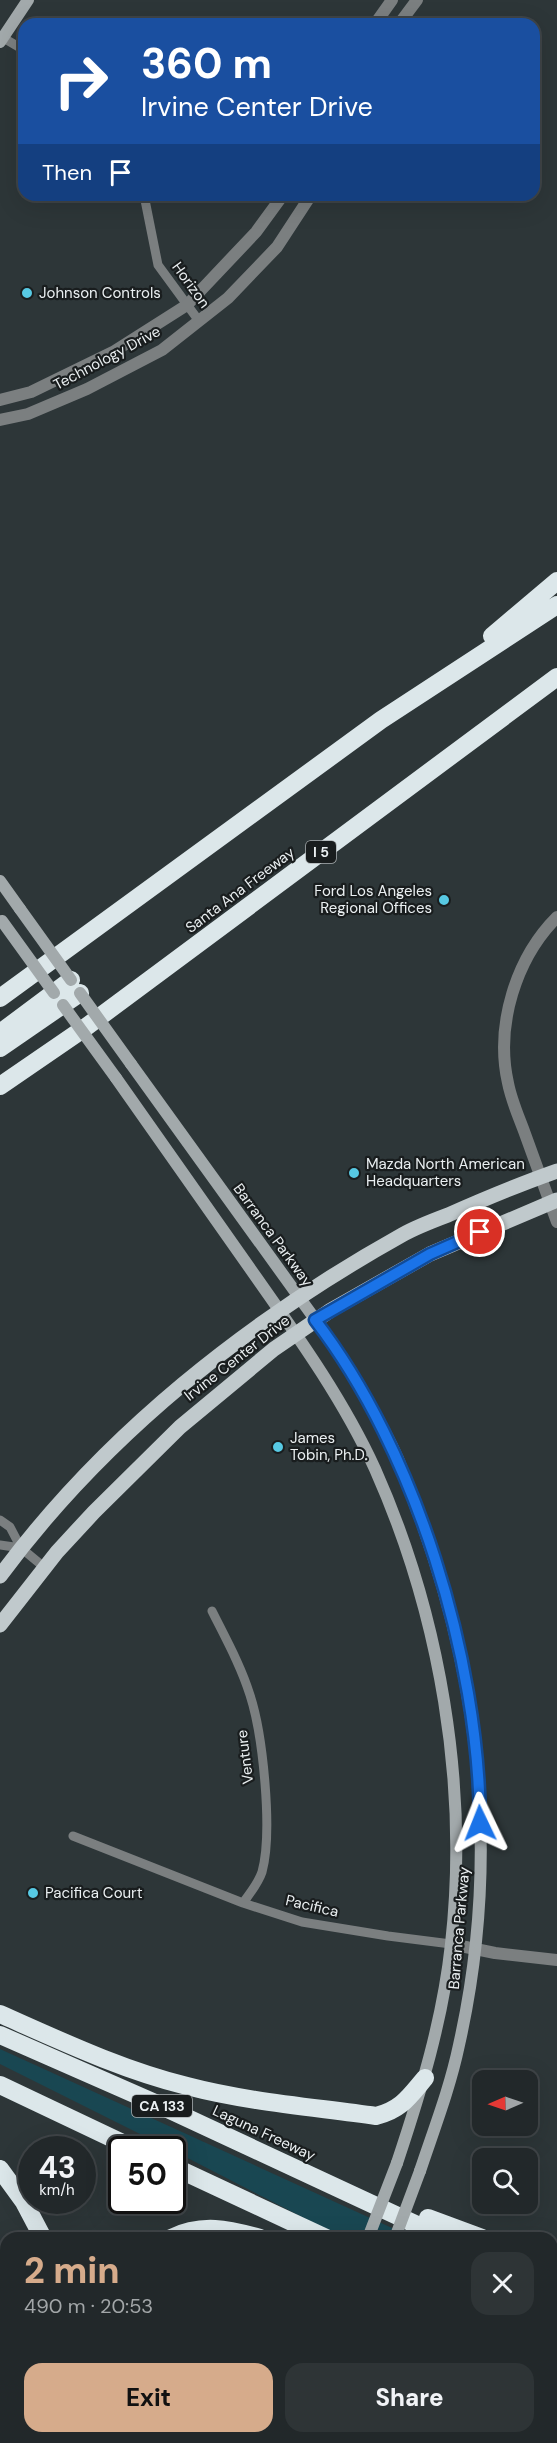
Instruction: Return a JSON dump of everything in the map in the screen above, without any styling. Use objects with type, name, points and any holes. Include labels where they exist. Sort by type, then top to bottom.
[{"type":"highway","points":[[0,998],[381,720],[499,631],[557,581]]},
{"type":"highway","points":[[381,720],[557,605]]},
{"type":"highway","name":"Santa Ana Freeway","points":[[0,1086],[86,1027],[557,677]]},
{"type":"highway","points":[[0,1033],[75,987]]},
{"type":"highway","points":[[0,1048],[58,999]]},
{"type":"highway","points":[[0,2014],[103,2059],[186,2086],[228,2095],[376,2116],[392,2112],[402,2105],[425,2078]]},
{"type":"highway","name":"Laguna Freeway","points":[[0,2035],[432,2232]]},
{"type":"highway","points":[[0,2085],[108,2136]]},
{"type":"highway","points":[[0,2169],[24,2202],[40,2232]]},
{"type":"highway","points":[[186,2173],[313,2232]]},
{"type":"highway","points":[[322,2180],[465,2232]]},
{"type":"highway","points":[[186,2232],[214,2227],[239,2232]]},
{"type":"main road","points":[[1,39],[28,0]]},
{"type":"main road","name":"Barranca Parkway","points":[[0,881],[299,1297],[355,1380],[398,1458],[432,1553],[457,1638],[474,1727],[480,1803],[480,1883],[475,1950],[459,2047],[420,2171],[397,2232]]},
{"type":"main road","name":"Barranca Parkway","points":[[1,920],[280,1310],[332,1390],[374,1468],[410,1562],[434,1646],[448,1735],[455,1810],[456,1849],[451,1944],[425,2078],[397,2163],[370,2232]]},
{"type":"main road","name":"Irvine Center Drive","points":[[0,1576],[62,1501],[126,1435],[180,1386],[280,1310],[404,1234],[506,1189],[557,1171]]},
{"type":"main road","name":"Irvine Center Drive","points":[[0,1625],[44,1567],[94,1512],[180,1427],[274,1349],[315,1320],[430,1254],[553,1202]]},
{"type":"street","points":[[379,18],[392,0]]},
{"type":"street","points":[[404,18],[417,0]]},
{"type":"street","points":[[1,39],[18,47]]},
{"type":"street","name":"Horizon","points":[[145,201],[156,259],[199,321]]},
{"type":"street","name":"Technology Drive","points":[[0,400],[30,392],[113,352],[187,305],[256,232],[279,201]]},
{"type":"street","name":"Technology Drive","points":[[0,420],[28,414],[87,389],[162,350],[228,298],[277,247],[307,201]]},
{"type":"street","points":[[557,917],[535,944],[517,979],[506,1019],[505,1044],[507,1082],[540,1177],[553,1202],[557,1222]]},
{"type":"street","points":[[0,1520],[10,1527],[21,1548],[44,1567]]},
{"type":"street","points":[[0,1545],[21,1548]]},
{"type":"street","name":"Venture","points":[[212,1611],[239,1665],[255,1711],[262,1772],[268,1831],[265,1858],[255,1887],[243,1903]]},
{"type":"street","name":"Pacifica","points":[[73,1836],[243,1903],[302,1922],[451,1944],[475,1950],[557,1960]]},
{"type":"shaded area","points":[[0,2049],[401,2232],[331,2232],[186,2157],[186,2136],[144,2136],[0,2064]]},
{"type":"place","name":"Johnson Controls","points":[[27,293]]},
{"type":"place","name":"Ford Los Angeles Regional Offices","points":[[444,900]]},
{"type":"place","name":"Mazda North American Headquarters","points":[[354,1173]]},
{"type":"place","name":"James Tobin, Ph.D.","points":[[278,1447]]},
{"type":"place","name":"Pacifica Court","points":[[33,1893]]},
{"type":"route","points":[[480,1232],[430,1254],[315,1320],[355,1380],[398,1458],[432,1553],[457,1638],[474,1727],[480,1823]]}]
